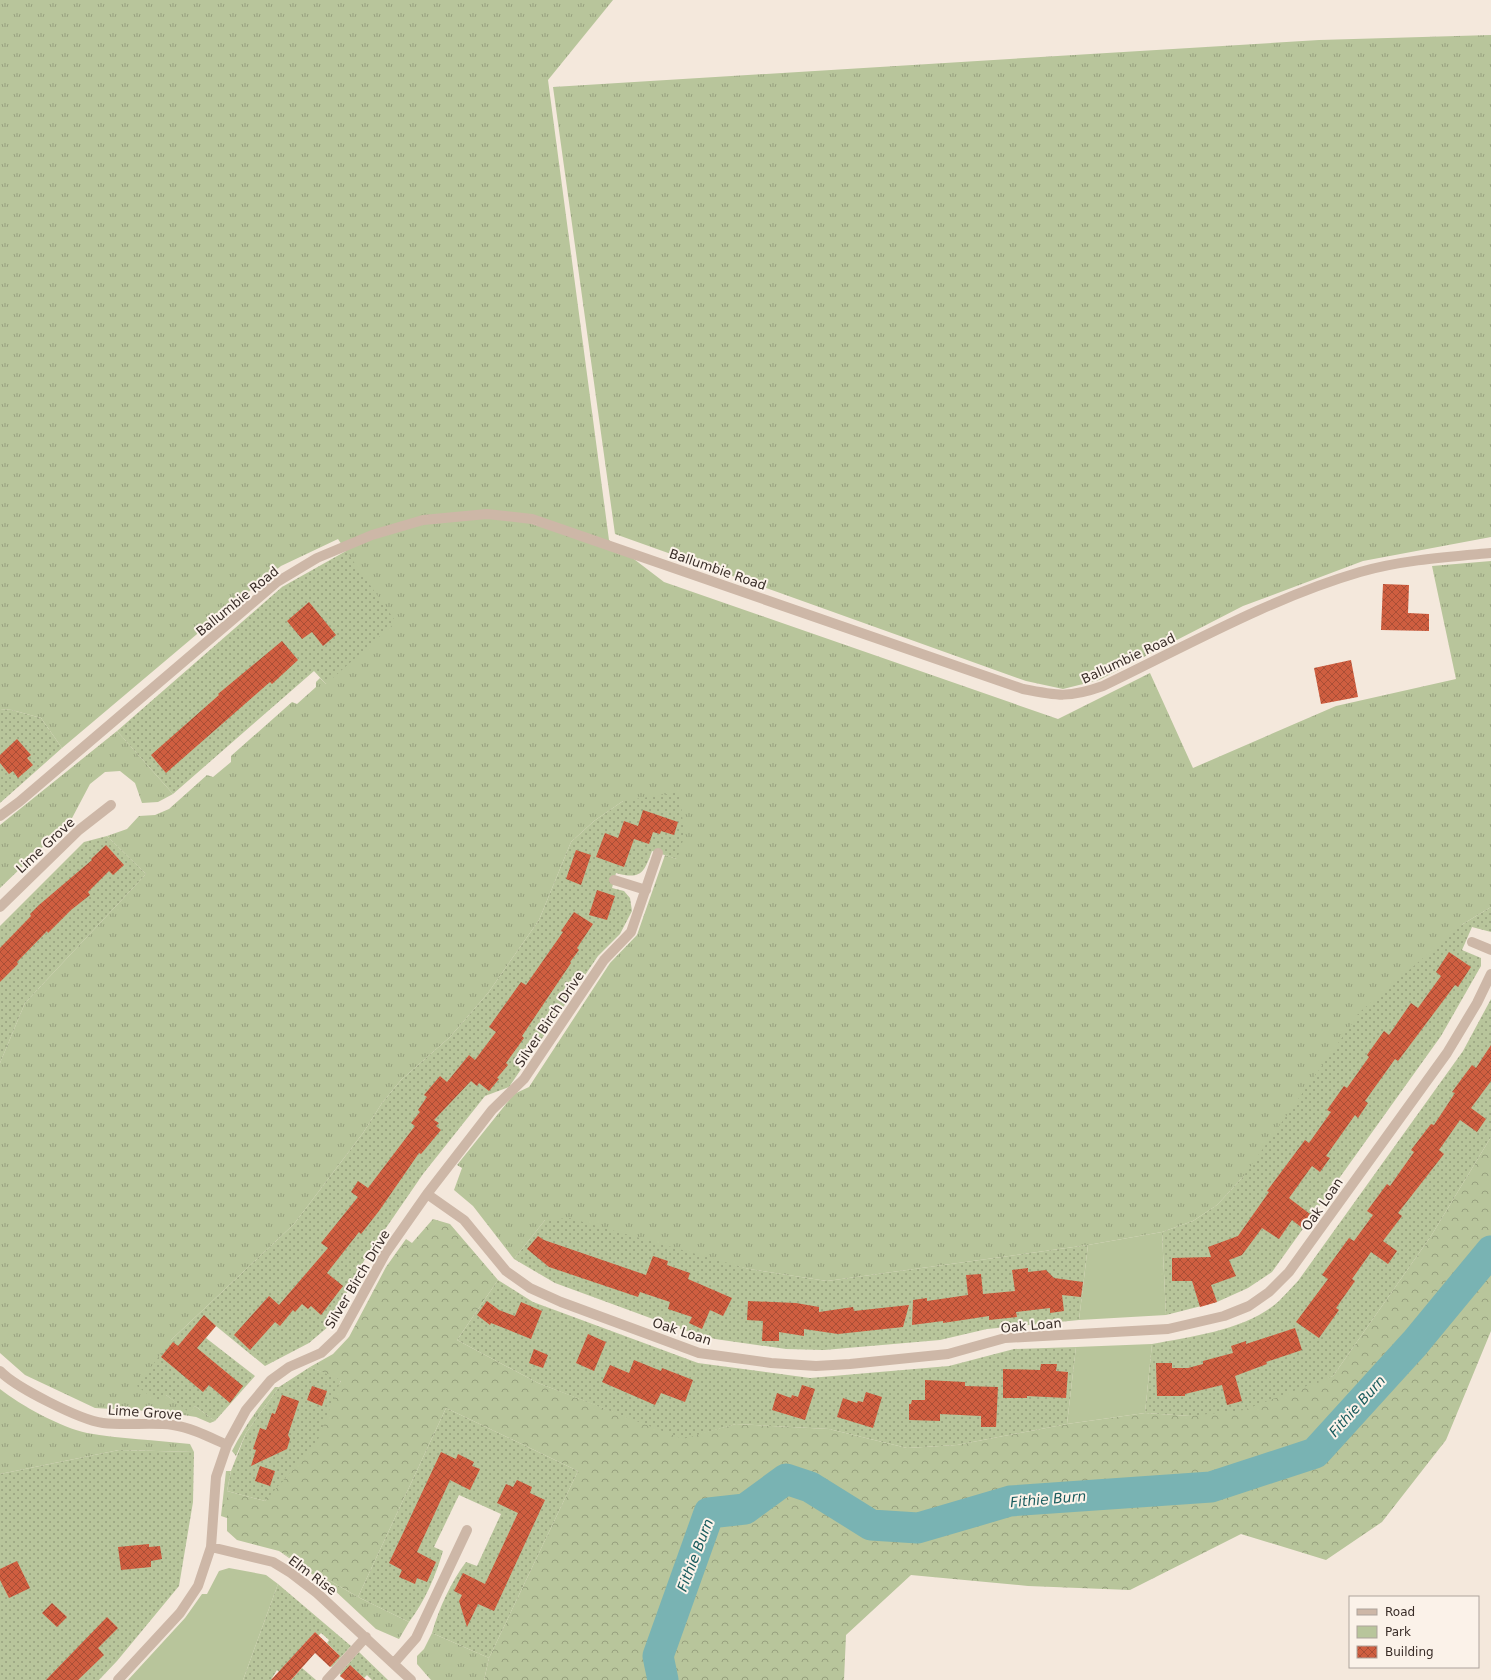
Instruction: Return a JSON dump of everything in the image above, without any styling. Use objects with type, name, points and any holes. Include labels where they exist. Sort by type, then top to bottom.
[{"type":"street","name":"Ballumbie Road","points":[[0,816],[19,802],[277,582],[317,558],[372,535],[423,520],[487,514],[532,519],[1023,689],[1056,696],[1080,694],[1103,686],[1245,617],[1360,572],[1431,558],[1491,553]]},
{"type":"street","name":"Lime Grove","points":[[0,907],[79,830],[111,805]]},
{"type":"street","name":"Silver Birch Drive","points":[[118,1680],[180,1613],[198,1586],[211,1547],[216,1477],[227,1445],[246,1410],[271,1380],[289,1368],[321,1352],[341,1334],[385,1254],[427,1194],[492,1110],[524,1079],[604,960],[631,932],[658,853]]},
{"type":"street","points":[[614,880],[646,890]]},
{"type":"street","points":[[1472,942],[1491,950]]},
{"type":"street","name":"Oak Loan","points":[[427,1194],[464,1220],[506,1271],[530,1288],[561,1302],[699,1352],[771,1363],[816,1366],[948,1354],[1005,1338],[1168,1329],[1224,1316],[1249,1306],[1269,1292],[1290,1272],[1447,1053],[1477,1003],[1491,974]]},
{"type":"street","name":"Lime Grove","points":[[0,1371],[5,1376],[35,1394],[82,1417],[102,1423],[172,1425],[194,1430],[227,1445]]},
{"type":"street","points":[[394,1663],[416,1638],[467,1530]]},
{"type":"street","name":"Elm Rise","points":[[211,1547],[273,1562],[317,1593],[411,1680]]},
{"type":"street","points":[[327,1680],[366,1637]]},
{"type":"green space","points":[[0,0],[613,0],[548,80],[609,540],[664,582],[1058,719],[1150,673],[1193,768],[1336,706],[1456,679],[1432,566],[1491,561],[1491,907],[1463,924],[1242,1178],[1217,1205],[1193,1221],[1162,1232],[1088,1245],[827,1281],[749,1269],[545,1220],[514,1259],[473,1206],[454,1190],[462,1168],[457,1165],[514,1094],[529,1087],[610,963],[637,935],[665,855],[677,859],[623,801],[594,821],[571,842],[539,920],[488,993],[450,1037],[401,1080],[382,1103],[363,1133],[294,1224],[171,1340],[166,1395],[190,1412],[195,1406],[215,1421],[210,1423],[196,1417],[165,1412],[95,1408],[25,1375],[0,1353],[0,1063],[25,1003],[146,874],[107,836],[127,829],[139,816],[155,815],[169,809],[207,775],[213,777],[231,762],[231,756],[292,702],[297,704],[316,687],[316,682],[320,678],[326,684],[346,551],[338,539],[281,566],[222,613],[62,748],[41,718],[12,710],[0,709]]},
{"type":"green space","points":[[1491,35],[1491,537],[1363,561],[1243,606],[1099,680],[1063,689],[1026,681],[615,534],[553,87],[1319,40]]},
{"type":"green space","points":[[346,551],[396,622],[326,684],[314,671],[173,794],[117,731],[282,587]]},
{"type":"green space","points":[[0,709],[12,710],[41,718],[62,748],[0,803]]},
{"type":"green space","points":[[117,731],[173,794],[158,802],[142,803],[135,783],[120,771],[105,772],[90,784],[71,820],[0,888],[0,825]]},
{"type":"green space","points":[[680,792],[684,837],[677,859],[652,851],[647,865],[640,873],[631,876],[616,873],[612,888],[624,891],[630,898],[632,911],[620,934],[598,956],[509,1087],[485,1096],[423,1174],[366,1257],[329,1326],[309,1343],[265,1366],[216,1326],[206,1338],[255,1376],[215,1421],[195,1406],[190,1413],[166,1395],[159,1403],[137,1386],[171,1340],[294,1224],[363,1133],[382,1103],[401,1080],[450,1037],[488,993],[539,920],[571,842],[594,821],[623,801]]},
{"type":"green space","points":[[107,836],[146,874],[25,1003],[0,1063],[0,926],[84,842]]},
{"type":"green space","points":[[1491,907],[1491,932],[1472,927],[1462,950],[1481,958],[1481,966],[1441,1036],[1272,1272],[1248,1288],[1217,1302],[1166,1315],[1162,1232],[1193,1221],[1217,1205],[1242,1178],[1361,1011],[1463,924]]},
{"type":"green space","points":[[1491,999],[1491,1137],[1431,1236],[1333,1376],[1244,1410],[1190,1416],[1145,1413],[1152,1344],[1202,1335],[1236,1325],[1266,1311],[1279,1301],[1298,1281],[1463,1051]]},
{"type":"green space","points":[[1491,1137],[1491,1331],[1446,1440],[1382,1522],[1326,1560],[1241,1534],[1130,1590],[1028,1586],[911,1575],[846,1635],[844,1680],[484,1680],[489,1658],[578,1471],[446,1408],[358,1597],[279,1551],[237,1540],[227,1531],[227,1491],[265,1501],[341,1381],[310,1367],[333,1354],[349,1337],[386,1267],[406,1239],[412,1243],[433,1219],[450,1224],[498,1280],[457,1340],[538,1383],[683,1438],[736,1424],[829,1429],[907,1448],[957,1445],[1067,1424],[1145,1413],[1190,1416],[1333,1376],[1431,1236]]},
{"type":"green space","points":[[569,1218],[749,1269],[827,1281],[1088,1245],[1079,1320],[987,1329],[940,1340],[824,1350],[786,1349],[715,1339],[683,1330],[555,1283],[514,1259],[545,1220]]},
{"type":"green space","points":[[1162,1232],[1166,1315],[1079,1320],[1088,1245]]},
{"type":"green space","points":[[498,1280],[533,1302],[698,1363],[810,1378],[949,1366],[1014,1349],[1076,1347],[1067,1424],[957,1445],[907,1448],[829,1429],[736,1424],[683,1439],[538,1383],[457,1340]]},
{"type":"green space","points":[[1152,1344],[1145,1413],[1067,1424],[1076,1347]]},
{"type":"green space","points":[[310,1367],[341,1380],[317,1442],[265,1501],[227,1491],[231,1471],[246,1433],[279,1387]]},
{"type":"green space","points":[[275,1387],[279,1387],[246,1433],[236,1456],[232,1451],[241,1434]]},
{"type":"green space","points":[[0,1389],[42,1415],[77,1430],[112,1437],[190,1444],[194,1452],[119,1450],[0,1474]]},
{"type":"green space","points":[[446,1408],[578,1471],[489,1658],[432,1633],[438,1614],[455,1578],[466,1562],[477,1566],[501,1514],[459,1495],[434,1547],[443,1551],[437,1569],[425,1597],[409,1622],[358,1597]]},
{"type":"green space","points":[[119,1450],[194,1452],[193,1502],[179,1586],[117,1661],[99,1680],[0,1680],[0,1474]]},
{"type":"green space","points":[[226,1471],[231,1471],[227,1491],[227,1518],[221,1516]]},
{"type":"green space","points":[[279,1551],[358,1597],[409,1622],[399,1639],[376,1629],[332,1588]]},
{"type":"green space","points":[[229,1568],[266,1575],[278,1584],[243,1680],[128,1680],[185,1618],[202,1594],[207,1594],[219,1571]]},
{"type":"green space","points":[[278,1584],[351,1646],[332,1667],[328,1665],[338,1654],[327,1643],[329,1640],[321,1633],[318,1636],[315,1632],[279,1672],[277,1670],[271,1680],[243,1680]]},
{"type":"green space","points":[[432,1633],[489,1658],[484,1680],[431,1680],[417,1664],[417,1656],[424,1649]]},
{"type":"green space","points":[[359,1652],[388,1680],[372,1680],[367,1675],[364,1678],[351,1667],[341,1677],[340,1673]]},
{"type":"green space","points":[[302,1668],[316,1680],[291,1680]]},
{"type":"building","points":[[1383,584],[1409,585],[1408,613],[1429,614],[1429,631],[1381,630]]},
{"type":"building","points":[[309,602],[336,635],[323,646],[312,632],[302,639],[287,621]]},
{"type":"building","points":[[282,641],[298,660],[272,684],[270,682],[166,773],[151,755],[219,695],[218,694]]},
{"type":"building","points":[[1351,660],[1358,697],[1321,704],[1314,668]]},
{"type":"building","points":[[17,739],[31,755],[27,758],[33,765],[18,778],[13,771],[9,774],[0,763],[0,755]]},
{"type":"building","points":[[643,810],[678,822],[674,835],[661,831],[660,834],[653,832],[649,844],[634,839],[624,867],[596,857],[605,833],[618,838],[624,821],[638,826]]},
{"type":"building","points":[[106,845],[124,865],[113,875],[109,871],[88,892],[90,895],[71,910],[48,933],[47,931],[0,982],[0,948],[31,916],[30,914],[39,905],[92,860],[91,859]]},
{"type":"building","points":[[576,850],[591,855],[581,885],[566,879]]},
{"type":"building","points":[[597,890],[615,896],[607,920],[589,915]]},
{"type":"building","points":[[574,912],[593,924],[577,948],[579,950],[570,962],[571,963],[522,1036],[524,1038],[506,1063],[508,1065],[497,1078],[499,1079],[489,1091],[479,1083],[477,1086],[471,1081],[434,1120],[439,1123],[436,1126],[441,1130],[421,1154],[419,1153],[379,1211],[361,1234],[359,1232],[327,1273],[343,1286],[321,1315],[311,1306],[308,1309],[302,1304],[295,1312],[293,1310],[280,1326],[275,1322],[250,1350],[234,1335],[269,1296],[279,1305],[328,1248],[321,1243],[358,1197],[351,1192],[358,1181],[368,1188],[415,1126],[411,1123],[420,1112],[418,1110],[427,1097],[424,1095],[440,1076],[447,1082],[469,1055],[475,1060],[496,1032],[489,1027],[521,982],[526,985],[563,932],[561,931]]},
{"type":"building","points":[[1449,952],[1471,967],[1458,987],[1455,985],[1398,1061],[1395,1059],[1365,1101],[1368,1103],[1358,1118],[1355,1115],[1326,1156],[1330,1158],[1320,1172],[1312,1166],[1289,1198],[1310,1214],[1301,1227],[1292,1220],[1279,1239],[1262,1228],[1242,1255],[1229,1260],[1236,1276],[1211,1285],[1217,1302],[1200,1307],[1192,1281],[1172,1281],[1172,1258],[1211,1257],[1208,1247],[1238,1236],[1269,1192],[1267,1191],[1305,1140],[1309,1143],[1331,1112],[1327,1110],[1344,1086],[1347,1088],[1369,1057],[1367,1055],[1384,1031],[1389,1035],[1411,1003],[1418,1008],[1441,976],[1436,972]]},
{"type":"building","points":[[1491,1045],[1491,1081],[1471,1108],[1486,1119],[1477,1132],[1460,1120],[1439,1150],[1444,1154],[1398,1213],[1402,1216],[1383,1241],[1397,1251],[1388,1264],[1371,1252],[1352,1279],[1355,1281],[1336,1308],[1339,1310],[1319,1338],[1296,1322],[1328,1279],[1322,1275],[1349,1238],[1354,1241],[1373,1215],[1367,1211],[1387,1184],[1390,1186],[1414,1152],[1411,1150],[1431,1124],[1434,1125],[1455,1093],[1452,1092],[1472,1065],[1476,1068]]},
{"type":"building","points":[[538,1236],[544,1240],[646,1275],[653,1256],[668,1261],[667,1265],[690,1273],[688,1279],[732,1298],[723,1316],[710,1310],[702,1329],[689,1323],[692,1317],[668,1309],[670,1302],[640,1292],[638,1297],[549,1267],[527,1249]]},
{"type":"building","points":[[1028,1268],[1028,1272],[1046,1270],[1054,1278],[1083,1282],[1081,1297],[1062,1295],[1064,1311],[1050,1313],[1050,1308],[1016,1312],[1017,1317],[989,1320],[989,1316],[943,1323],[943,1321],[912,1325],[913,1300],[927,1298],[927,1301],[968,1295],[966,1275],[981,1274],[983,1294],[1015,1291],[1012,1270]]},
{"type":"building","points":[[487,1301],[499,1310],[515,1316],[521,1302],[542,1311],[531,1339],[491,1323],[490,1325],[477,1315]]},
{"type":"building","points":[[748,1301],[796,1303],[819,1307],[819,1312],[853,1307],[854,1311],[909,1305],[903,1327],[838,1334],[804,1329],[804,1336],[779,1332],[779,1341],[762,1341],[763,1321],[747,1320]]},
{"type":"building","points":[[204,1315],[216,1326],[197,1348],[243,1386],[230,1403],[209,1385],[203,1392],[161,1357],[173,1342],[178,1346]]},
{"type":"building","points":[[1295,1328],[1302,1350],[1266,1362],[1267,1364],[1235,1376],[1242,1401],[1227,1405],[1222,1385],[1185,1394],[1185,1396],[1157,1396],[1156,1363],[1172,1363],[1172,1368],[1188,1368],[1203,1364],[1203,1361],[1233,1353],[1231,1346],[1246,1341],[1246,1344]]},
{"type":"building","points":[[588,1334],[606,1342],[594,1371],[576,1363]]},
{"type":"building","points":[[534,1349],[548,1355],[543,1368],[529,1363]]},
{"type":"building","points":[[634,1360],[661,1371],[662,1368],[693,1380],[685,1402],[661,1393],[655,1405],[602,1382],[610,1365],[629,1373]]},
{"type":"building","points":[[1041,1364],[1057,1364],[1056,1371],[1068,1372],[1066,1398],[1027,1396],[1027,1398],[1003,1398],[1003,1369],[1040,1370]]},
{"type":"building","points":[[925,1380],[965,1382],[965,1386],[998,1387],[996,1427],[981,1427],[981,1416],[940,1414],[940,1421],[909,1420],[909,1404],[911,1404],[912,1400],[925,1400]]},
{"type":"building","points":[[802,1385],[815,1389],[805,1420],[772,1410],[777,1393],[791,1398],[792,1395],[798,1397]]},
{"type":"building","points":[[312,1386],[327,1391],[322,1406],[307,1400]]},
{"type":"building","points":[[866,1392],[882,1397],[873,1428],[837,1417],[843,1398],[857,1403],[858,1401],[863,1402]]},
{"type":"building","points":[[282,1395],[299,1401],[288,1435],[290,1439],[287,1449],[251,1466],[256,1450],[253,1449],[260,1428],[266,1430],[272,1413],[275,1414]]},
{"type":"building","points":[[441,1452],[456,1459],[458,1454],[474,1462],[472,1466],[480,1469],[470,1490],[450,1480],[417,1552],[436,1562],[427,1582],[417,1578],[415,1584],[399,1577],[402,1570],[389,1563]]},
{"type":"building","points":[[260,1466],[275,1471],[270,1486],[255,1481]]},
{"type":"building","points":[[517,1480],[532,1487],[530,1493],[545,1500],[494,1611],[478,1604],[467,1627],[459,1601],[462,1595],[454,1591],[463,1573],[485,1584],[518,1513],[497,1503],[506,1484],[513,1487]]},
{"type":"building","points":[[149,1544],[149,1547],[160,1546],[162,1559],[151,1561],[151,1567],[121,1570],[118,1547]]},
{"type":"building","points":[[17,1561],[30,1588],[9,1598],[0,1580],[0,1569]]},
{"type":"building","points":[[52,1603],[67,1617],[57,1627],[42,1613]]},
{"type":"building","points":[[107,1617],[118,1628],[98,1648],[104,1655],[78,1680],[46,1680]]},
{"type":"building","points":[[315,1632],[340,1656],[330,1667],[315,1653],[291,1680],[271,1680]]},
{"type":"building","points":[[350,1665],[366,1680],[345,1680],[340,1676]]},
{"type":"waterway","name":"Fithie Burn","points":[[663,1680],[658,1656],[709,1513],[745,1509],[786,1479],[810,1487],[871,1525],[918,1528],[1010,1501],[1211,1487],[1315,1453],[1415,1343],[1491,1251]]}]
